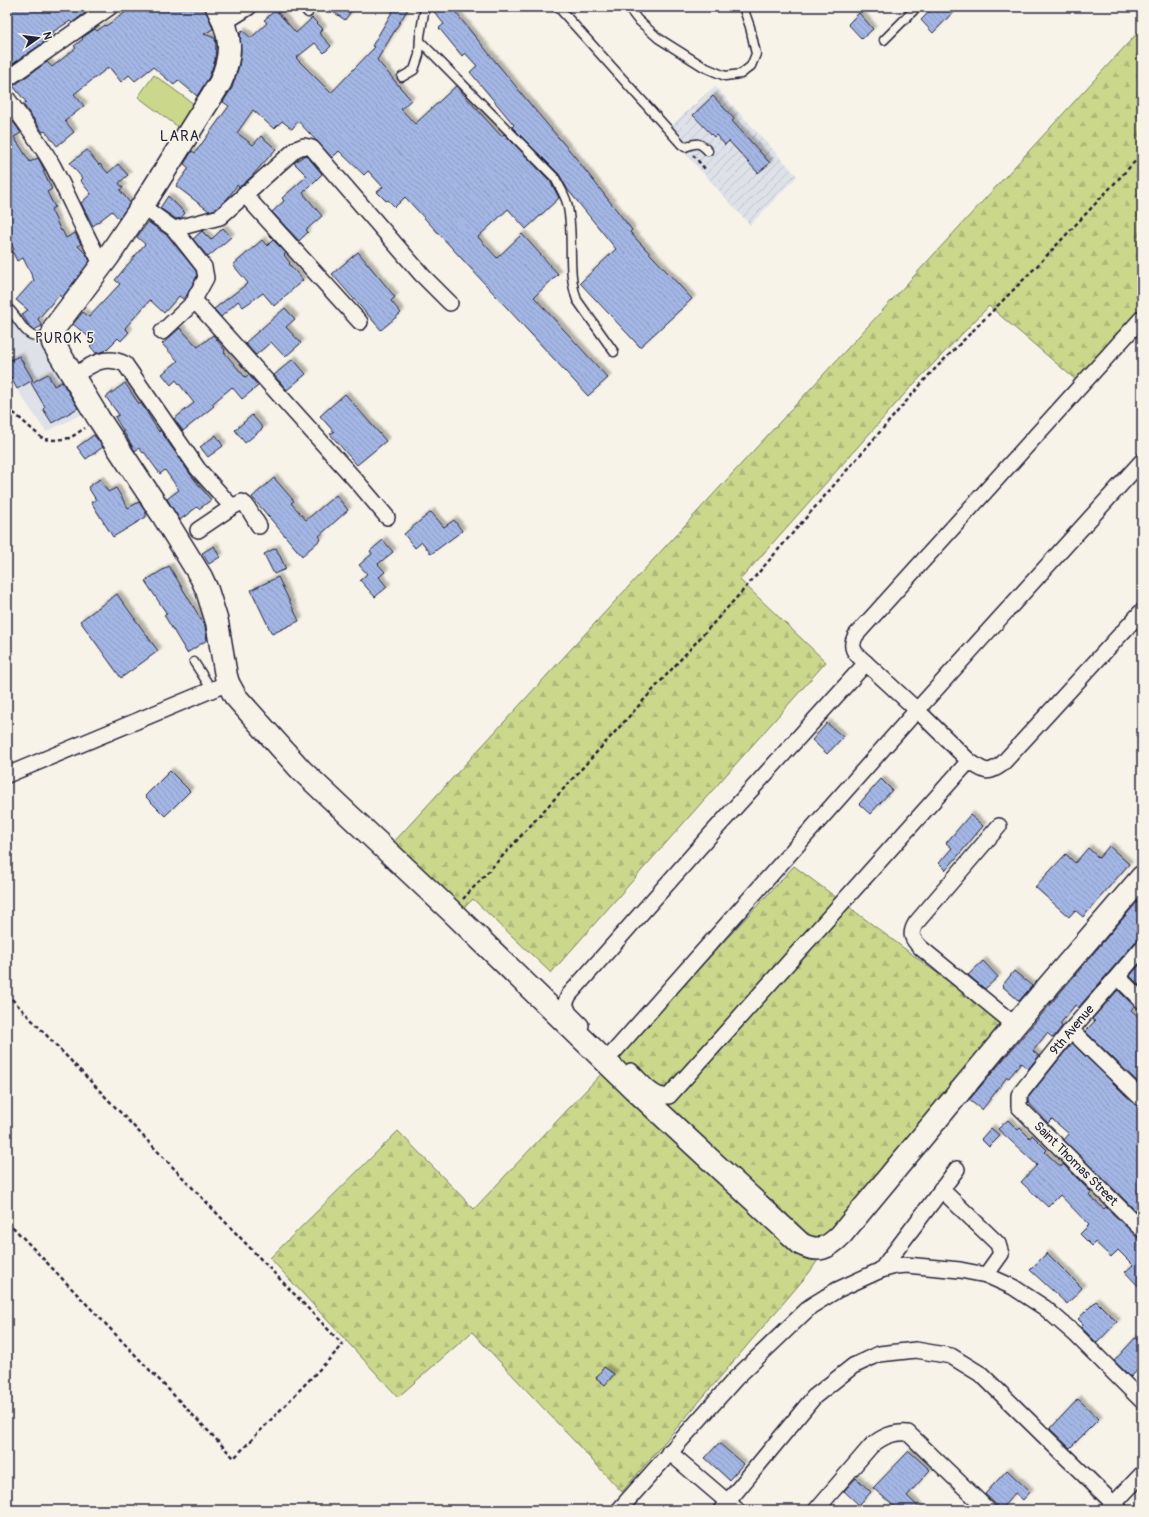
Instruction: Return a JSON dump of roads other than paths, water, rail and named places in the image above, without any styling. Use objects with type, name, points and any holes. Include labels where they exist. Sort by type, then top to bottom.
[{"type":"street","points":[[7,79],[110,7]]},
{"type":"street","points":[[220,687],[224,666],[217,622],[207,590],[201,577],[162,514],[99,419],[53,343],[52,337],[55,327],[102,265],[142,206],[220,84],[226,70],[230,47],[229,35],[221,15],[249,7]]},
{"type":"street","points":[[7,98],[53,166],[80,224],[102,265]]},
{"type":"street","points":[[174,229],[220,217],[296,149],[304,146],[312,148],[422,275],[450,303]]},
{"type":"street","points":[[244,194],[360,322]]},
{"type":"street","points":[[142,206],[174,229],[204,267],[206,278],[196,296],[195,301],[162,332]]},
{"type":"street","points":[[195,301],[387,517]]},
{"type":"street","points":[[1142,318],[856,635],[852,642],[852,648],[969,761],[985,771],[993,770],[1002,764],[1142,611]]},
{"type":"street","points":[[74,376],[90,365],[104,360],[119,360],[125,364],[198,469],[232,507]]},
{"type":"street","points":[[612,1054],[917,710],[1142,461]]},
{"type":"street","points":[[198,530],[242,502],[246,505],[259,526]]},
{"type":"street","points":[[866,663],[569,995],[565,1004],[569,1013],[612,1054],[656,1094],[663,1097],[669,1096],[969,761]]},
{"type":"street","points":[[7,774],[220,687]]},
{"type":"street","points":[[220,687],[235,696],[301,770],[451,911],[634,1090],[801,1244],[810,1248],[818,1249],[827,1247],[841,1235],[1015,1025],[1142,877]]},
{"type":"street","points":[[999,826],[916,923],[912,930],[912,936],[921,948],[1015,1025]]},
{"type":"street","name":"9th Avenue","points":[[1027,1115],[1019,1107],[1019,1095],[1071,1030],[1142,948]]},
{"type":"street","points":[[1118,977],[1142,1001]]},
{"type":"street","points":[[1071,1030],[1142,1098]]},
{"type":"street","name":"Saint Thomas Street","points":[[1027,1115],[1142,1230]]},
{"type":"street","points":[[881,1270],[956,1169]]},
{"type":"street","points":[[941,1189],[998,1244],[1001,1254],[986,1275]]},
{"type":"street","points":[[619,1510],[736,1378],[811,1306],[837,1290],[881,1270],[895,1266],[960,1270],[986,1275],[1013,1287],[1045,1308],[1075,1334],[1142,1401]]},
{"type":"street","points":[[669,1452],[729,1508],[814,1397],[853,1366],[879,1354],[916,1350],[951,1356],[982,1375],[1114,1508],[1142,1474]]},
{"type":"street","points":[[816,1510],[871,1446],[880,1438],[897,1432],[908,1433],[988,1510]]},
{"type":"lane","points":[[402,77],[414,70],[419,56],[420,36],[425,7]]},
{"type":"lane","points":[[558,7],[667,129],[685,147],[698,143],[704,145],[708,151]]},
{"type":"lane","points":[[628,7],[637,19],[658,38],[704,67],[725,76],[741,74],[751,66],[756,54],[750,27],[743,7]]},
{"type":"lane","points":[[884,40],[917,7]]},
{"type":"lane","points":[[420,41],[555,178],[567,202],[571,230],[570,254],[574,292],[577,300],[614,352]]},
{"type":"lane","points":[[7,311],[10,310],[15,315],[29,334],[38,338],[52,337]]},
{"type":"lane","points":[[194,662],[220,687]]},
{"type":"district","name":"LARA","points":[[180,136]]},
{"type":"district","name":"PUROK 5","points":[[65,338]]}]
